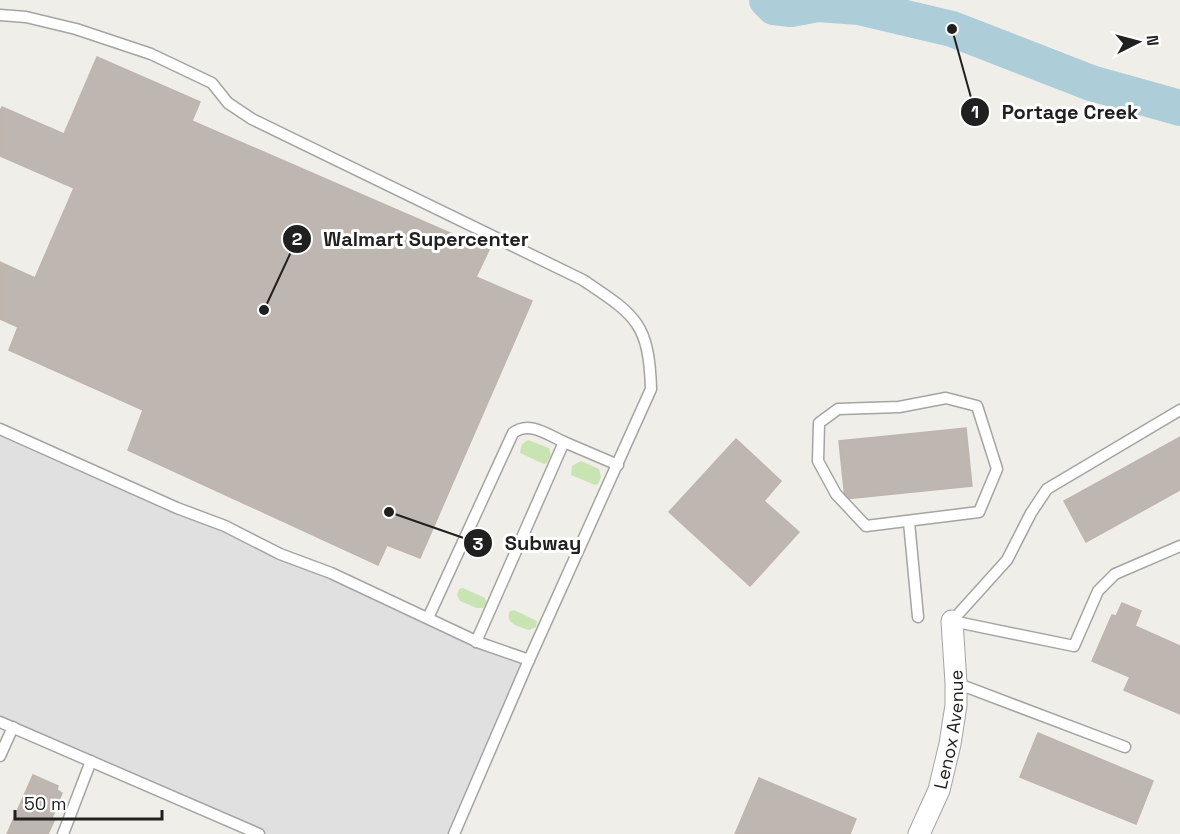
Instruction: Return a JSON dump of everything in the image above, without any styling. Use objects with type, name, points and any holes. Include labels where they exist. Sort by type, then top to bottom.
[{"type":"street","name":"Lenox Avenue","points":[[919,834],[939,790],[953,724],[956,683],[952,621]]},
{"type":"lane","points":[[0,15],[26,17],[76,29],[151,54],[212,83],[228,103],[252,119],[583,280],[625,309],[641,328],[650,360],[651,388],[454,834]]},
{"type":"lane","points":[[946,398],[977,406],[997,468],[979,512],[909,522],[866,526],[836,494],[818,460],[819,423],[838,409],[899,407],[946,398]]},
{"type":"lane","points":[[952,621],[1007,560],[1031,513],[1047,489],[1180,410]]},
{"type":"lane","points":[[429,618],[513,433],[519,428],[530,427],[618,465]]},
{"type":"lane","points":[[0,429],[177,508],[225,526],[280,554],[331,573],[476,642],[529,660]]},
{"type":"lane","points":[[476,642],[564,442]]},
{"type":"lane","points":[[909,522],[918,617]]},
{"type":"lane","points":[[952,621],[1074,646],[1098,591],[1115,574],[1180,546]]},
{"type":"lane","points":[[956,683],[1125,747]]},
{"type":"lane","points":[[0,722],[259,834]]},
{"type":"lane","points":[[0,756],[13,727]]},
{"type":"lane","points":[[63,834],[91,761]]},
{"type":"green space","points":[[528,440],[549,448],[551,455],[547,463],[544,464],[520,453],[522,444]]},
{"type":"green space","points":[[581,461],[599,469],[601,477],[598,484],[595,485],[571,475],[572,466]]},
{"type":"green space","points":[[463,588],[485,598],[487,603],[483,608],[477,608],[460,601],[457,595],[459,589]]},
{"type":"green space","points":[[514,610],[537,621],[536,627],[529,630],[511,622],[510,611]]},
{"type":"shaded area","points":[[0,429],[529,660],[454,834],[259,834],[0,722]]},
{"type":"building","points":[[97,57],[200,102],[192,121],[489,250],[476,277],[532,301],[420,558],[387,545],[378,565],[128,450],[143,410],[9,350],[18,327],[0,319],[0,262],[35,278],[74,188],[0,156],[0,111],[2,107],[64,134]]},
{"type":"building","points":[[966,428],[972,486],[845,499],[839,441]]},
{"type":"building","points":[[1180,437],[1180,490],[1086,542],[1064,501]]},
{"type":"building","points":[[736,439],[781,481],[764,501],[799,532],[750,586],[669,512]]},
{"type":"building","points":[[1122,603],[1141,611],[1135,626],[1180,646],[1180,714],[1124,690],[1130,677],[1092,661],[1112,615],[1116,616]]},
{"type":"building","points":[[1038,733],[1153,781],[1136,824],[1020,777]]},
{"type":"building","points":[[33,775],[58,786],[57,790],[62,793],[52,818],[55,819],[48,834],[7,834]]},
{"type":"building","points":[[759,778],[856,819],[850,834],[735,834]]},
{"type":"waterway","points":[[767,0],[774,7],[791,9],[818,4],[859,7],[952,29],[1091,83],[1180,108]]},
{"type":"place","name":"Portage Creek","points":[[952,29]]},
{"type":"place","name":"Walmart Supercenter","points":[[264,310]]},
{"type":"place","name":"Subway","points":[[389,512]]}]
